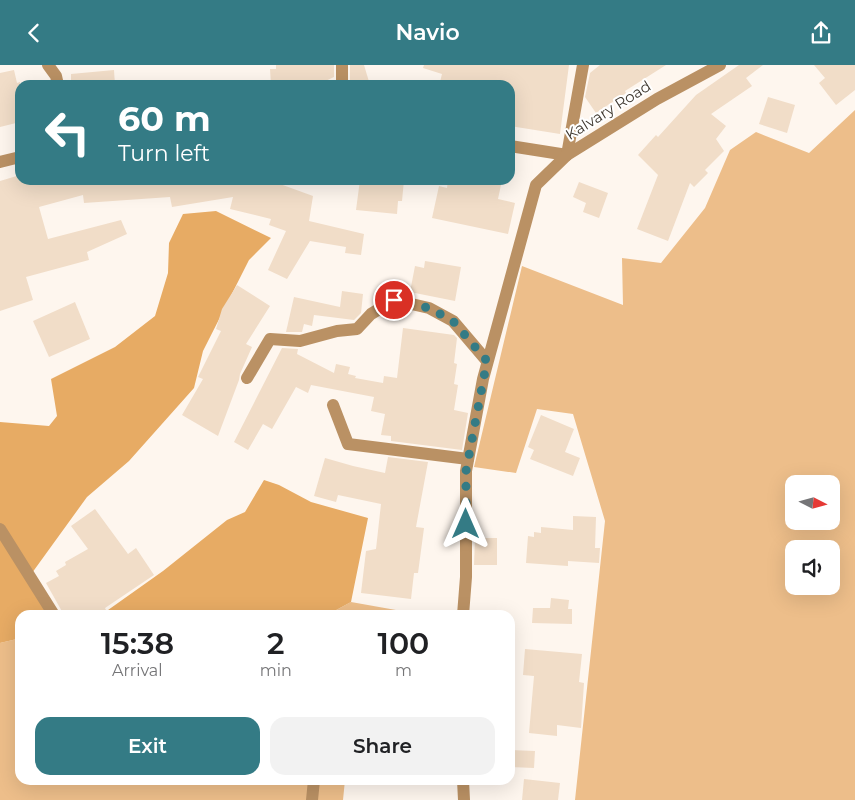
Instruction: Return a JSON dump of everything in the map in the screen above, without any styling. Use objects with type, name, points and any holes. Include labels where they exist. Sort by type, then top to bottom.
[{"type":"street","points":[[48,65],[57,80]]},
{"type":"street","points":[[342,65],[342,80]]},
{"type":"street","points":[[515,146],[567,155],[583,65]]},
{"type":"street","name":"Kalvary Road","points":[[464,610],[466,471],[468,459],[487,361],[536,185],[567,155],[657,99],[720,65]]},
{"type":"street","points":[[0,162],[15,158]]},
{"type":"street","points":[[247,378],[270,339],[300,341],[337,331],[357,329],[371,314],[394,300],[429,308],[453,321],[487,361]]},
{"type":"street","points":[[333,405],[348,445],[468,459]]},
{"type":"street","points":[[0,529],[51,610]]},
{"type":"street","points":[[312,800],[314,785]]},
{"type":"street","points":[[463,785],[464,800]]},
{"type":"shaded area","points":[[855,110],[855,800],[575,800],[605,521],[573,414],[537,409],[516,473],[474,467],[522,266],[623,305],[622,258],[661,263],[705,208],[730,150],[756,132],[809,153]]},
{"type":"shaded area","points":[[216,211],[271,238],[249,260],[203,351],[194,388],[129,461],[87,497],[32,573],[52,610],[15,610],[15,639],[0,643],[0,422],[49,426],[57,416],[51,379],[115,347],[155,316],[168,273],[169,243],[183,214]]},
{"type":"shaded area","points":[[264,480],[279,485],[311,502],[368,518],[351,602],[336,610],[108,610],[163,571],[227,520],[245,512]]},
{"type":"shaded area","points":[[351,602],[396,610],[336,610]]},
{"type":"shaded area","points":[[15,639],[15,785],[344,785],[343,800],[0,800],[0,643]]},
{"type":"building","points":[[276,65],[334,65],[334,77],[328,80],[271,80],[270,69],[276,69]]},
{"type":"building","points":[[350,65],[364,65],[368,80],[350,80]]},
{"type":"building","points":[[424,65],[569,65],[560,134],[515,127],[515,80],[440,80],[442,74],[423,68]]},
{"type":"building","points":[[600,65],[666,65],[625,91],[626,93],[596,113],[585,97],[590,73]]},
{"type":"building","points":[[739,65],[763,65],[746,78],[752,86],[711,114],[726,126],[716,139],[724,151],[705,170],[708,173],[694,187],[690,183],[668,241],[637,229],[658,175],[638,155],[656,135],[658,137],[696,95]]},
{"type":"building","points":[[814,65],[855,65],[855,90],[836,105],[819,83],[825,78]]},
{"type":"building","points":[[14,70],[16,80],[15,123],[0,127],[0,73]]},
{"type":"building","points":[[114,70],[115,80],[71,80],[71,74]]},
{"type":"building","points":[[768,97],[795,105],[787,133],[759,124]]},
{"type":"building","points":[[15,176],[15,185],[283,185],[313,196],[309,221],[364,234],[361,255],[345,253],[346,247],[310,241],[287,279],[268,270],[286,231],[269,225],[271,219],[230,209],[233,197],[172,207],[170,197],[84,203],[83,195],[39,207],[48,239],[121,220],[127,234],[87,252],[89,260],[26,277],[33,300],[0,311],[0,181]]},
{"type":"building","points":[[579,182],[608,193],[599,218],[583,212],[586,203],[573,197]]},
{"type":"building","points":[[359,185],[404,185],[402,201],[398,201],[397,214],[356,210]]},
{"type":"building","points":[[447,185],[501,185],[498,199],[515,203],[508,234],[432,218],[439,186],[447,188]]},
{"type":"building","points":[[425,261],[461,267],[455,301],[410,292],[415,266],[424,268]]},
{"type":"building","points":[[237,285],[270,306],[246,344],[252,347],[240,374],[218,436],[182,415],[203,379],[198,377],[221,331],[216,329],[222,309]]},
{"type":"building","points":[[342,291],[363,294],[361,313],[354,320],[314,315],[312,326],[304,324],[302,332],[286,332],[294,297],[340,307]]},
{"type":"building","points":[[75,302],[90,339],[49,357],[33,321]]},
{"type":"building","points":[[403,328],[454,335],[457,338],[454,363],[457,364],[454,384],[458,385],[454,410],[468,413],[462,450],[391,441],[391,436],[381,435],[385,414],[371,411],[374,397],[311,385],[308,393],[296,387],[272,429],[263,424],[248,450],[234,442],[282,348],[298,349],[297,354],[334,373],[336,364],[350,367],[348,374],[356,376],[355,378],[383,383],[384,376],[397,378]]},
{"type":"building","points":[[541,415],[574,429],[565,452],[580,458],[573,476],[530,459],[534,450],[528,447]]},
{"type":"building","points":[[388,457],[428,462],[416,527],[424,528],[418,573],[414,573],[411,599],[361,593],[366,551],[376,549],[381,504],[338,495],[336,502],[314,496],[325,458],[385,473]]},
{"type":"building","points":[[95,509],[128,554],[136,548],[154,575],[105,608],[106,610],[61,610],[46,583],[59,576],[56,571],[66,565],[65,562],[88,549],[71,526]]},
{"type":"building","points":[[573,516],[596,517],[595,548],[600,548],[599,563],[568,561],[568,566],[526,563],[528,536],[534,537],[534,532],[541,533],[541,527],[573,530]]},
{"type":"building","points":[[475,538],[497,538],[497,565],[474,565]]},
{"type":"building","points":[[551,598],[569,600],[568,609],[572,609],[572,624],[532,623],[533,608],[550,608]]},
{"type":"building","points":[[525,649],[582,654],[579,682],[584,683],[581,728],[557,725],[557,736],[529,733],[534,676],[523,675]]},
{"type":"building","points":[[515,750],[535,751],[534,768],[515,767]]},
{"type":"building","points":[[524,779],[560,783],[558,800],[522,800]]},
{"type":"route","points":[[394,300],[429,308],[453,321],[487,361],[466,471],[466,524]]}]
